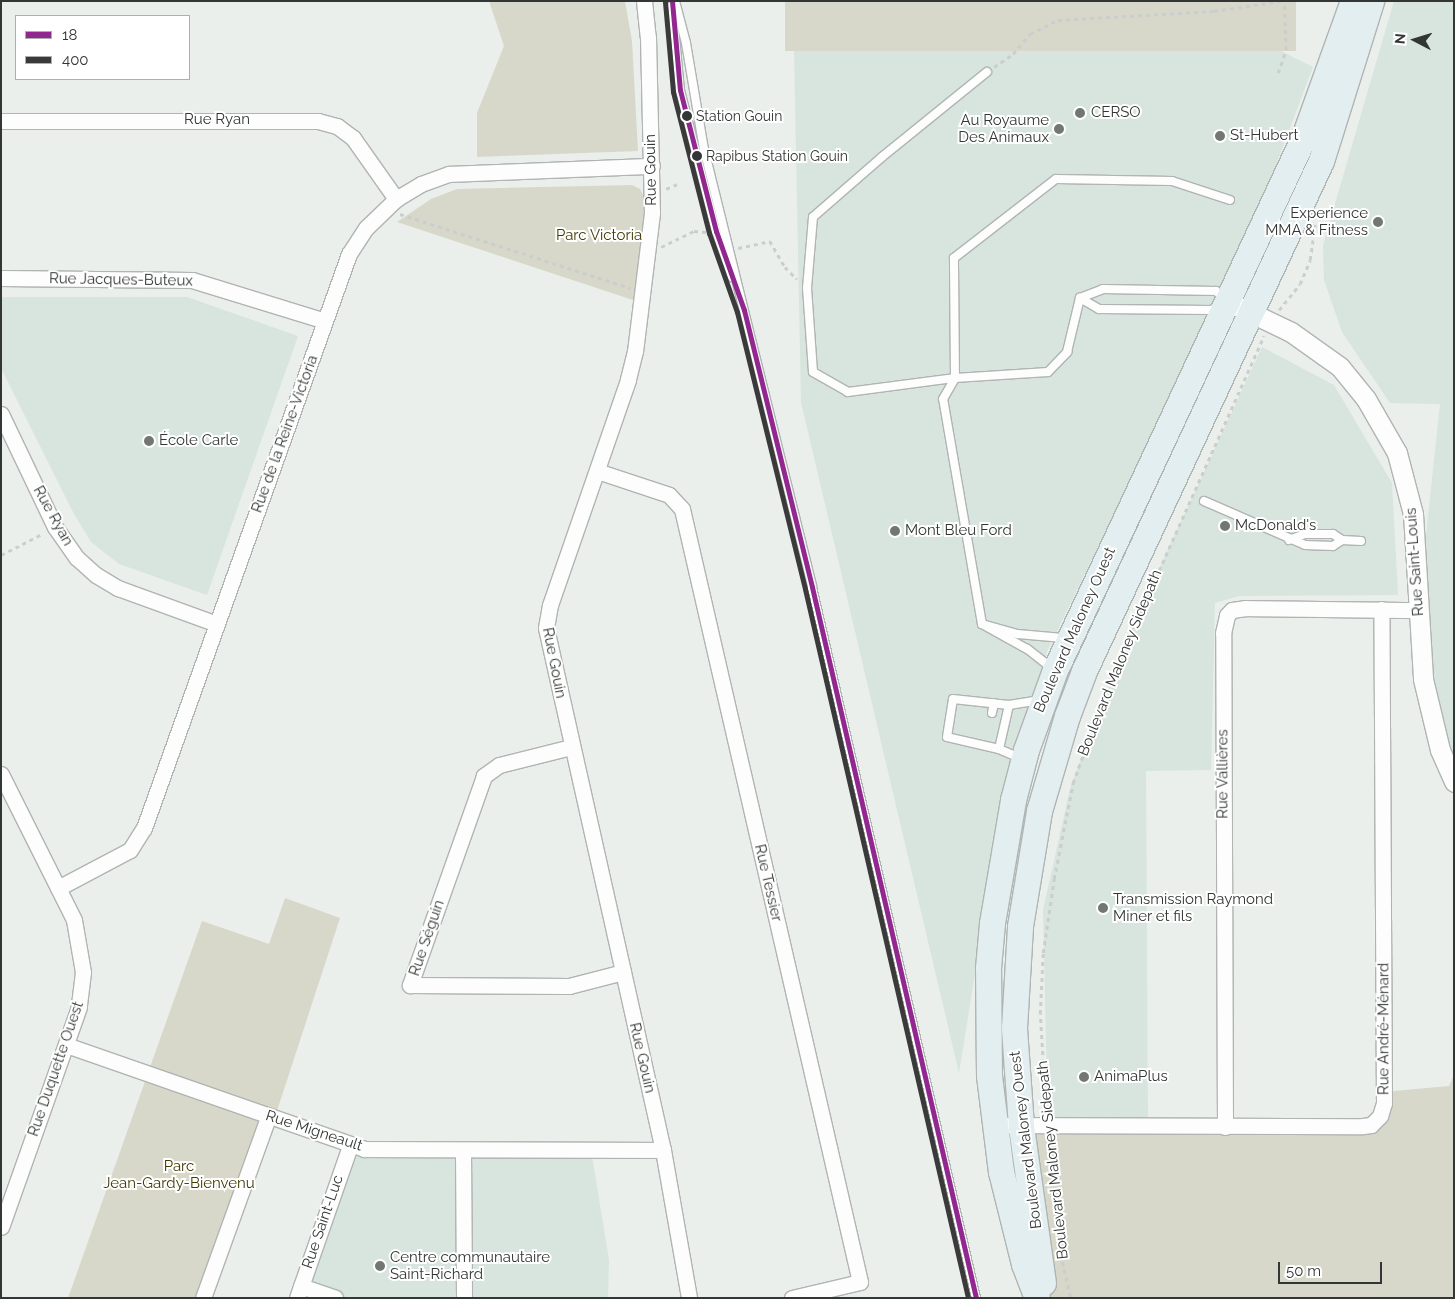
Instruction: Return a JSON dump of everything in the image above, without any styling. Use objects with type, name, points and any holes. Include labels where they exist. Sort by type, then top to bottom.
[{"type":"main road","name":"Boulevard Maloney Ouest","points":[[1037,1298],[1012,1218],[993,1125],[988,968],[1002,860],[1024,760],[1043,700],[1055,670],[1305,134],[1353,1]]},
{"type":"main road","name":"Boulevard Maloney Ouest","points":[[1045,1298],[1021,1126],[1014,994],[1028,876],[1049,773],[1067,716],[1091,656],[1321,161],[1371,1]]},
{"type":"street","name":"Rue Gouin","points":[[644,1],[652,166],[649,253],[644,290],[632,365],[547,616],[547,639],[663,1150],[689,1298]]},
{"type":"street","name":"Rue Ryan","points":[[1,121],[318,121],[336,126],[353,138],[392,202]]},
{"type":"street","name":"Rue de la Reine-Victoria","points":[[58,888],[120,857],[138,840],[325,321],[357,238],[392,202],[436,178],[465,171],[652,166]]},
{"type":"street","name":"Rue Jacques-Buteux","points":[[1,278],[192,280],[325,321]]},
{"type":"street","name":"Rue Saint-Louis","points":[[1227,302],[1252,313],[1324,353],[1355,384],[1387,431],[1410,496],[1418,610],[1428,706],[1440,750],[1454,782]]},
{"type":"street","name":"Rue Ryan","points":[[1,414],[55,527],[77,558],[106,582],[217,624]]},
{"type":"street","name":"Rue Tessier","points":[[597,471],[669,495],[682,509],[860,1282],[792,1298]]},
{"type":"street","name":"Rue Vallières","points":[[1225,1127],[1224,624],[1227,615],[1240,608],[1418,610]]},
{"type":"street","name":"Rue André-Ménard","points":[[993,1125],[1363,1126],[1376,1121],[1384,1110],[1381,609]]},
{"type":"street","name":"Rue Séguin","points":[[571,746],[499,765],[484,776],[410,985],[569,986],[623,972]]},
{"type":"street","name":"Rue Duquette Ouest","points":[[1,774],[74,920],[84,972],[80,999],[66,1045],[1,1227]]},
{"type":"street","name":"Rue Migneault","points":[[66,1045],[350,1146],[364,1149],[663,1150]]},
{"type":"street","points":[[203,1298],[268,1117]]},
{"type":"street","name":"Rue Saint-Luc","points":[[299,1292],[350,1146]]},
{"type":"street","points":[[462,1150],[464,1298]]},
{"type":"street","points":[[299,1292],[335,1298]]},
{"type":"lane","points":[[673,1],[686,44],[704,148],[812,587],[976,1298]]},
{"type":"lane","points":[[673,1],[680,90],[716,231],[744,310]]},
{"type":"lane","points":[[987,72],[882,157],[813,218],[807,288],[813,372],[848,392],[955,378],[1048,372],[1067,352],[1080,298]]},
{"type":"lane","points":[[982,624],[943,399],[955,378],[954,258],[1056,179],[1172,181],[1230,200]]},
{"type":"lane","points":[[1103,289],[1216,291],[1227,302],[1211,310],[1099,309],[1080,298],[1103,289]]},
{"type":"lane","points":[[1204,501],[1289,540],[1305,534],[1333,534],[1342,540],[1361,541]]},
{"type":"lane","points":[[982,624],[1057,640],[1070,637]]},
{"type":"lane","points":[[982,624],[1027,649],[1055,670]]},
{"type":"lane","points":[[1024,760],[999,749],[985,746],[973,739],[947,737],[953,699],[1009,705],[1043,700]]},
{"type":"lane","points":[[978,711],[980,702]]},
{"type":"lane","points":[[992,713],[994,703]]},
{"type":"lane","points":[[999,749],[1009,705]]},
{"type":"lane","points":[[985,746],[986,738]]},
{"type":"path","points":[[987,72],[1013,54],[1030,34],[1058,20],[1214,11],[1280,1]]},
{"type":"path","points":[[1278,73],[1286,50],[1284,1]]},
{"type":"path","points":[[664,190],[678,184]]},
{"type":"path","points":[[392,202],[401,215],[644,290]]},
{"type":"path","points":[[725,228],[731,226],[736,248],[770,241],[785,267],[807,288]]},
{"type":"path","points":[[649,253],[694,231],[716,231]]},
{"type":"path","name":"Boulevard Maloney Sidepath","points":[[1071,1298],[1059,1246],[1059,1199],[1048,1126],[1040,1014],[1043,953],[1054,879],[1073,782],[1110,680],[1260,343]]},
{"type":"path","points":[[1,555],[55,527]]},
{"type":"shaded area","points":[[1394,1],[1454,1],[1454,780],[1418,610],[1440,404],[1390,403],[1342,332],[1324,280],[1323,245]]},
{"type":"shaded area","points":[[794,50],[1281,51],[1313,67],[1251,231],[1047,652],[1004,793],[959,1073],[801,402]]},
{"type":"shaded area","name":"École Carle","points":[[1,297],[187,297],[298,336],[207,595],[119,564],[91,542],[74,514],[1,368]]},
{"type":"shaded area","points":[[1262,347],[1334,385],[1392,483],[1398,595],[1239,596],[1215,603],[1211,770],[1146,771],[1148,1126],[1048,1126],[1043,910],[1071,785],[1127,638]]},
{"type":"shaded area","points":[[350,1146],[591,1150],[609,1260],[608,1298],[335,1298],[301,1286]]},
{"type":"green space","points":[[489,1],[625,1],[632,41],[638,151],[477,157],[477,113],[504,46]]},
{"type":"green space","points":[[785,1],[1296,1],[1296,51],[785,51]]},
{"type":"green space","name":"Parc Victoria","points":[[632,185],[640,189],[652,213],[642,303],[397,222],[431,199],[457,189]]},
{"type":"green space","name":"Parc Jean-Gardy-Bienvenu","points":[[285,898],[340,918],[275,1117],[203,1298],[68,1298],[202,921],[269,944]]},
{"type":"green space","points":[[1454,1075],[1454,1298],[1045,1298],[1021,1126],[1363,1126],[1394,1091],[1449,1086]]},
{"type":"transit line","name":"18","points":[[672,1],[680,90],[716,231],[744,310],[812,587],[976,1298]]},
{"type":"transit line","name":"400","points":[[665,2],[673,92],[709,233],[737,312],[805,589],[968,1298]]},
{"type":"place","name":"CERSO","points":[[1080,113]]},
{"type":"place","name":"Station Gouin","points":[[687,116]]},
{"type":"place","name":"Au Royaume Des Animaux","points":[[1059,129]]},
{"type":"place","name":"St-Hubert","points":[[1220,136]]},
{"type":"place","name":"Rapibus Station Gouin","points":[[697,156]]},
{"type":"place","name":"Experience MMA & Fitness","points":[[1378,222]]},
{"type":"place","name":"École Carle","points":[[149,441]]},
{"type":"place","name":"McDonald's","points":[[1225,526]]},
{"type":"place","name":"Mont Bleu Ford","points":[[895,531]]},
{"type":"place","name":"Transmission Raymond Miner et fils","points":[[1103,908]]},
{"type":"place","name":"AnimaPlus","points":[[1084,1077]]},
{"type":"place","name":"Centre communautaire Saint-Richard","points":[[380,1266]]}]
